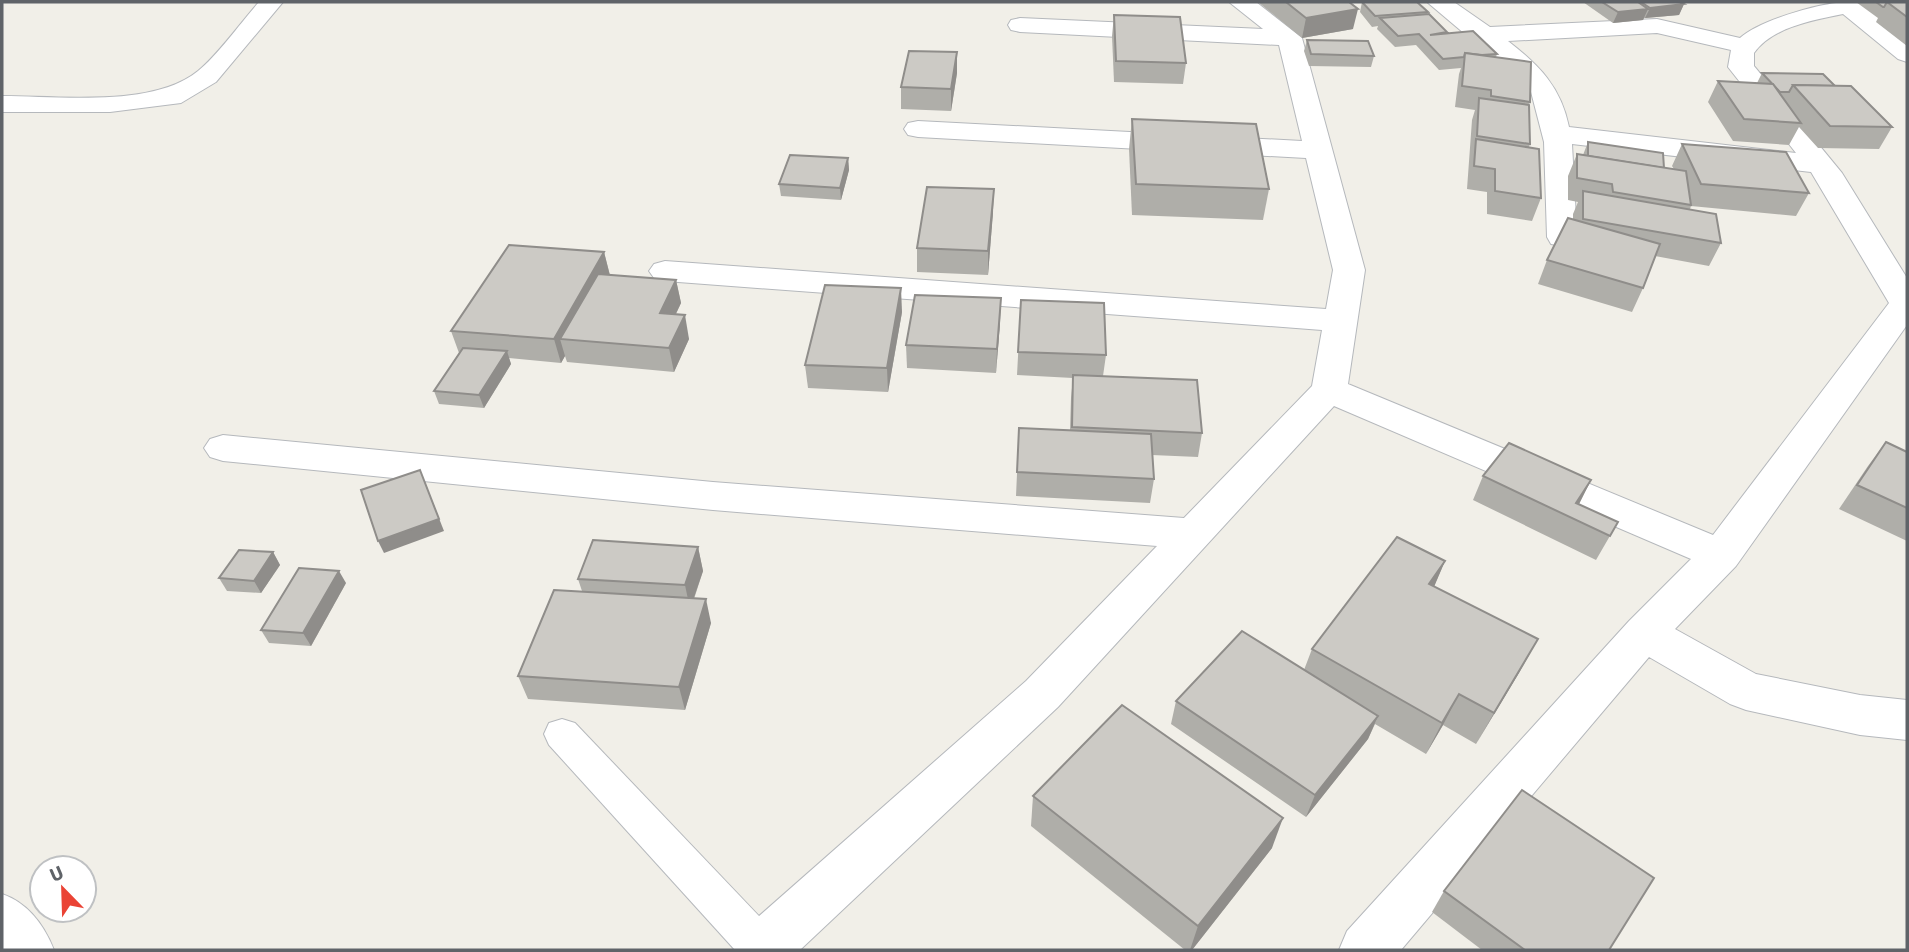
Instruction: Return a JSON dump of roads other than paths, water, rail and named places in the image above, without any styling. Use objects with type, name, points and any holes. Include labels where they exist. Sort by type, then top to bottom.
[{"type":"street","points":[[2,104],[110,104],[172,97],[207,77],[271,2]]},
{"type":"street","points":[[762,950],[1042,694],[1329,390],[1349,270],[1290,38],[1241,2]]},
{"type":"street","points":[[1439,2],[1524,66],[1542,87],[1556,134],[1562,237]]},
{"type":"street","points":[[1366,950],[1644,633],[1721,555],[1906,303],[1832,179],[1741,67],[1739,57],[1744,46],[1754,36],[1776,26],[1845,4],[1907,54]]},
{"type":"street","points":[[1020,25],[1290,38]]},
{"type":"street","points":[[1481,35],[1657,26],[1744,46]]},
{"type":"street","points":[[918,129],[1320,150]]},
{"type":"street","points":[[1556,134],[1820,164]]},
{"type":"street","points":[[665,271],[1342,321]]},
{"type":"street","points":[[1329,390],[1721,555]]},
{"type":"street","points":[[223,447],[713,496],[1193,534]]},
{"type":"street","points":[[1644,633],[1746,691],[1860,715],[1907,720]]},
{"type":"street","points":[[2,919],[27,950]]},
{"type":"lane","points":[[562,734],[762,950]]}]
